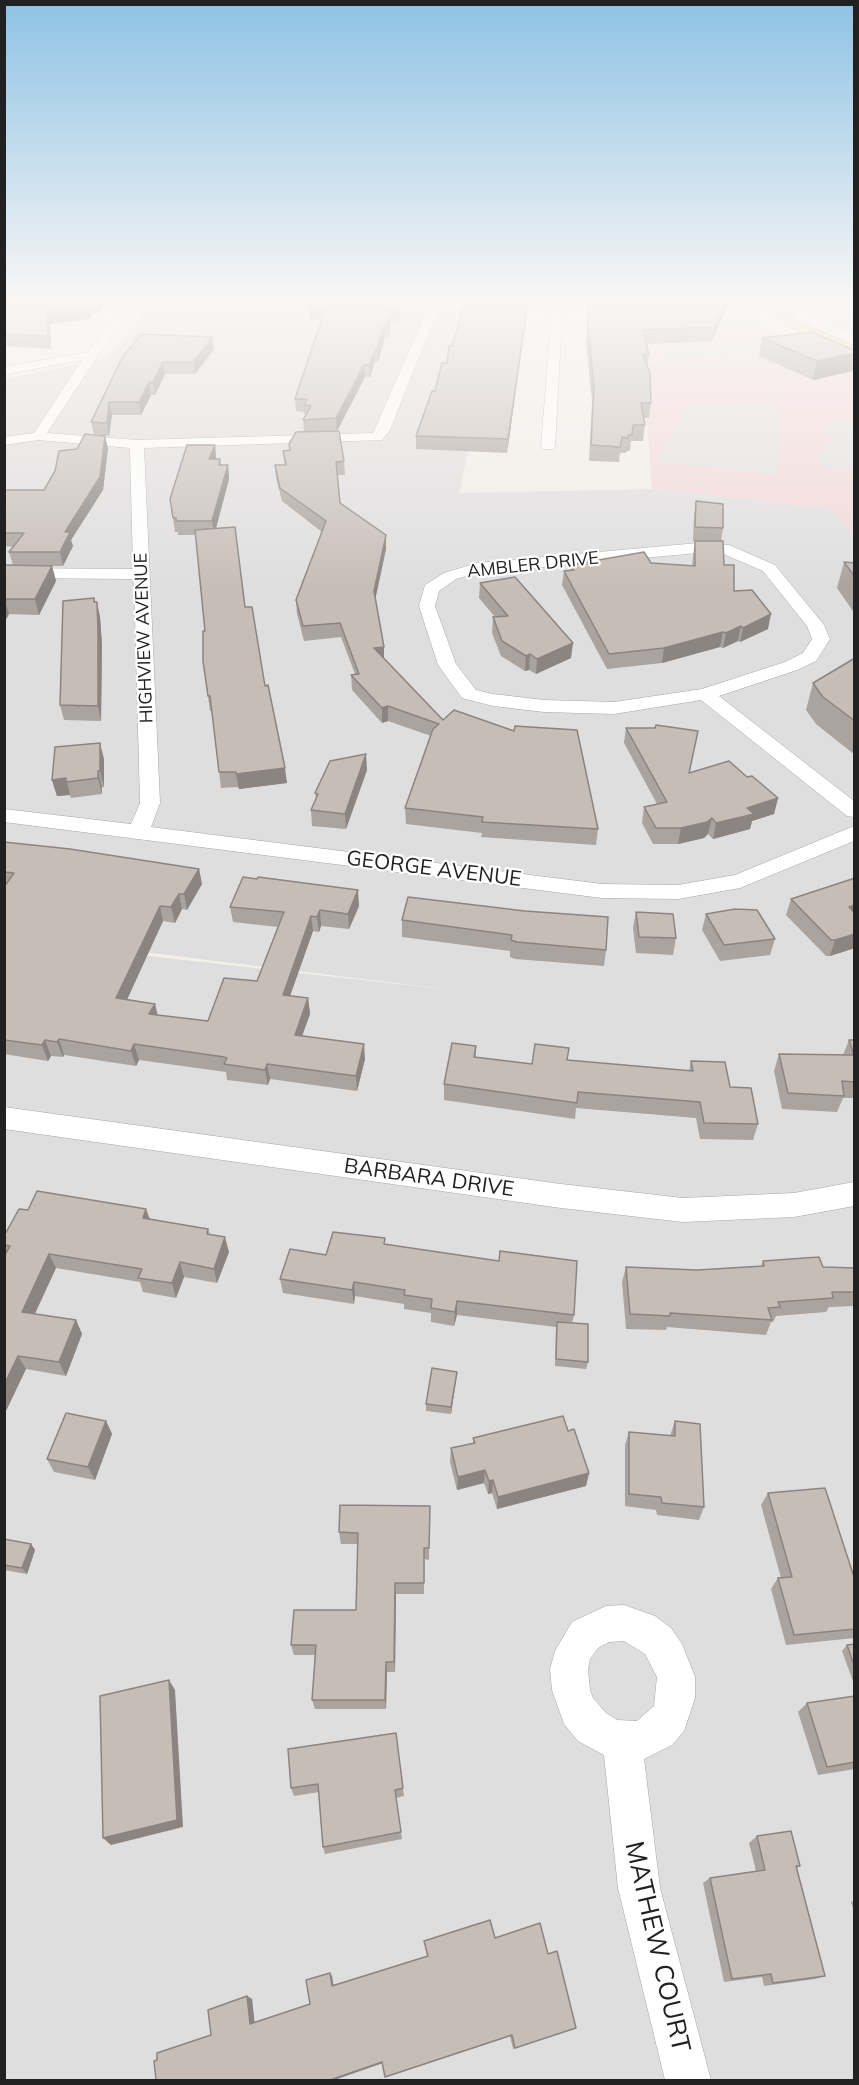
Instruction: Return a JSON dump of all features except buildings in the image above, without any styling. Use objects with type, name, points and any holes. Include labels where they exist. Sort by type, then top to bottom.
[{"type":"street","points":[[38,436],[65,395]]},
{"type":"street","points":[[4,441],[38,436],[137,444],[378,436],[397,395]]},
{"type":"street","points":[[547,452],[551,395]]},
{"type":"street","name":"HIGHVIEW AVENUE","points":[[137,444],[150,803],[139,830]]},
{"type":"street","name":"AMBLER DRIVE","points":[[698,548],[723,548],[745,556],[769,568],[815,625],[821,639],[810,657],[791,666],[705,694],[614,708],[544,706],[493,700],[469,694],[447,665],[428,606],[431,589],[450,576],[477,568],[698,548]]},
{"type":"street","points":[[4,573],[143,574]]},
{"type":"street","points":[[705,694],[855,811]]},
{"type":"street","name":"GEORGE AVENUE","points":[[4,815],[139,830],[602,891],[678,892],[740,881],[855,833]]},
{"type":"street","name":"BARBARA DRIVE","points":[[8,1125],[683,1210],[794,1205],[855,1194]]},
{"type":"street","name":"MATHEW COURT","points":[[622,1742],[639,1888],[688,2080]]},
{"type":"shaded area","points":[[5,395],[480,395],[459,493],[652,489],[831,509],[854,532],[854,2080],[5,2080],[5,940],[469,992],[5,935]]},
{"type":"shaded area","points":[[645,395],[854,395],[854,532],[831,509],[652,489]]},
{"type":"shaded area","points":[[692,402],[779,408],[778,475],[657,461]]},
{"type":"shaded area","points":[[854,418],[854,472],[826,467],[817,459],[836,437],[823,430],[832,428],[828,424]]}]
